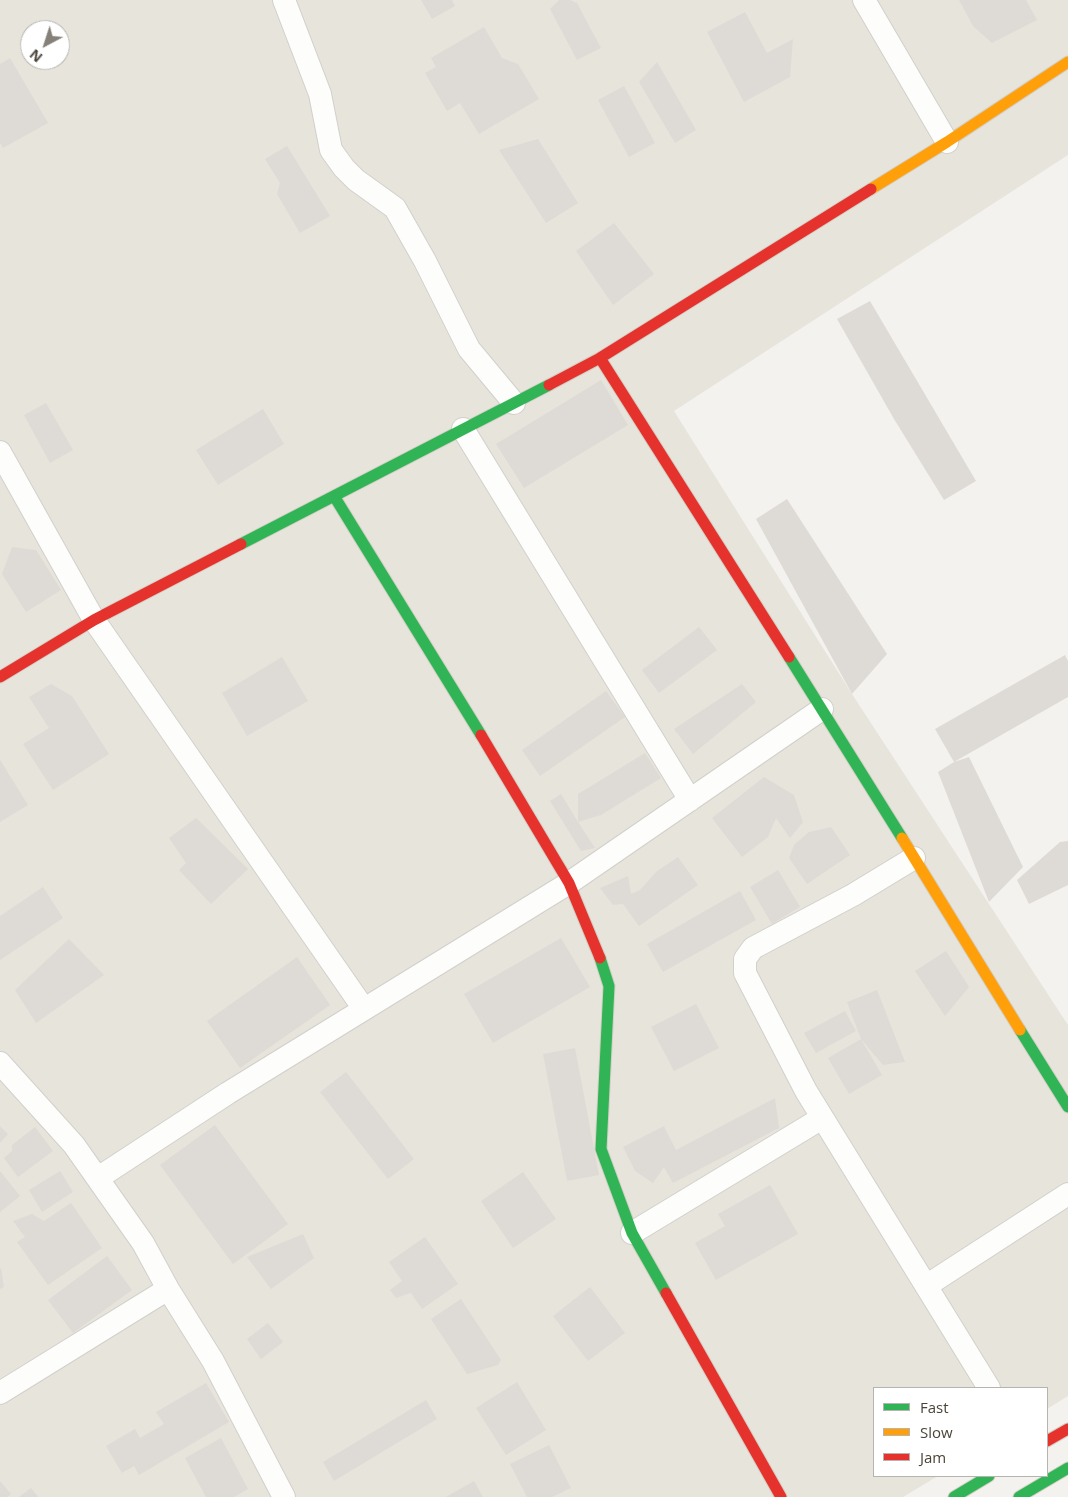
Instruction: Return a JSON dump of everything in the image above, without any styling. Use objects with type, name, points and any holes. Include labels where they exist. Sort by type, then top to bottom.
[{"type":"street","points":[[284,0],[320,94],[331,150],[344,168],[356,180],[395,208],[425,260],[469,349],[514,403]]},
{"type":"street","points":[[864,0],[947,142]]},
{"type":"street","points":[[0,677],[94,620],[600,358],[947,142],[1068,62]]},
{"type":"street","points":[[600,358],[822,709],[1068,1107]]},
{"type":"street","points":[[464,429],[690,800]]},
{"type":"street","points":[[0,452],[94,620],[364,1010]]},
{"type":"street","points":[[334,496],[443,671],[569,884],[596,946],[608,986],[600,1150],[632,1233],[781,1497]]},
{"type":"street","points":[[98,1178],[228,1093],[569,884],[822,709]]},
{"type":"street","points":[[914,858],[853,895],[753,948],[745,959],[745,973],[806,1091],[988,1387]]},
{"type":"street","points":[[0,1063],[74,1144],[143,1243],[168,1290],[212,1361],[284,1497]]},
{"type":"street","points":[[632,1233],[822,1118]]},
{"type":"street","points":[[926,1286],[1068,1194]]},
{"type":"street","points":[[0,1393],[168,1290]]},
{"type":"street","points":[[1048,1440],[1068,1429]]},
{"type":"street","points":[[1019,1497],[1068,1468]]},
{"type":"street","points":[[954,1497],[987,1477]]},
{"type":"shaded area","points":[[0,0],[1068,0],[1068,155],[674,411],[852,694],[1068,1025],[1068,1396],[1048,1408],[1048,1387],[873,1387],[873,1477],[936,1477],[903,1497],[0,1497]]},
{"type":"building","points":[[421,0],[452,0],[455,6],[432,19]]},
{"type":"building","points":[[559,0],[570,0],[577,3],[601,48],[577,60],[550,9]]},
{"type":"building","points":[[959,0],[1026,0],[1037,20],[992,43],[973,26]]},
{"type":"building","points":[[745,12],[767,53],[793,39],[790,77],[744,102],[707,32]]},
{"type":"building","points":[[484,27],[502,58],[518,64],[539,99],[479,134],[460,103],[447,111],[425,73],[436,67],[431,58]]},
{"type":"building","points":[[10,58],[48,123],[3,148],[0,143],[0,64]]},
{"type":"building","points":[[657,62],[696,130],[675,143],[639,82]]},
{"type":"building","points":[[624,86],[655,143],[629,157],[598,100]]},
{"type":"building","points":[[538,139],[578,203],[546,223],[499,150]]},
{"type":"building","points":[[287,146],[330,216],[300,233],[277,194],[280,183],[265,159]]},
{"type":"building","points":[[614,223],[654,274],[613,305],[576,251]]},
{"type":"building","points":[[870,301],[976,481],[944,500],[894,419],[837,319]]},
{"type":"building","points":[[601,380],[628,425],[524,488],[496,444]]},
{"type":"building","points":[[46,403],[73,450],[50,463],[24,415]]},
{"type":"building","points":[[263,409],[284,444],[218,485],[196,450]]},
{"type":"building","points":[[787,499],[887,654],[852,694],[756,519]]},
{"type":"building","points":[[12,547],[36,550],[61,590],[26,612],[2,574]]},
{"type":"building","points":[[699,627],[717,650],[659,693],[642,670]]},
{"type":"building","points":[[1065,655],[1068,661],[1068,697],[954,762],[935,729]]},
{"type":"building","points":[[282,657],[308,701],[247,736],[222,693]]},
{"type":"building","points":[[51,684],[72,696],[109,754],[53,790],[23,744],[49,728],[29,697]]},
{"type":"building","points":[[742,684],[756,702],[693,754],[674,729]]},
{"type":"building","points":[[606,691],[625,717],[540,776],[522,750]]},
{"type":"building","points":[[645,753],[661,778],[601,815],[578,822],[578,794]]},
{"type":"building","points":[[969,757],[1023,867],[989,902],[938,772],[954,762]]},
{"type":"building","points":[[0,760],[28,805],[0,822]]},
{"type":"building","points":[[764,777],[794,795],[803,822],[790,838],[776,818],[768,837],[742,857],[712,818]]},
{"type":"building","points":[[561,794],[595,848],[581,851],[550,801]]},
{"type":"building","points":[[196,818],[248,869],[211,904],[179,870],[186,863],[169,838]]},
{"type":"building","points":[[831,827],[850,855],[807,884],[789,858],[794,845],[809,832]]},
{"type":"building","points":[[1068,841],[1068,885],[1029,904],[1017,880],[1060,842]]},
{"type":"building","points":[[678,857],[698,885],[639,926],[623,904],[613,905],[600,888],[628,876],[631,894],[640,890],[657,871]]},
{"type":"building","points":[[778,870],[800,907],[772,924],[750,887]]},
{"type":"building","points":[[43,887],[63,918],[0,960],[0,916]]},
{"type":"building","points":[[740,891],[756,920],[663,972],[647,944]]},
{"type":"building","points":[[561,938],[590,987],[493,1043],[464,994]]},
{"type":"building","points":[[69,939],[104,975],[36,1023],[15,990]]},
{"type":"building","points":[[946,951],[969,987],[945,1016],[915,971]]},
{"type":"building","points":[[297,957],[330,1005],[240,1068],[207,1021]]},
{"type":"building","points":[[877,990],[905,1062],[883,1065],[861,1039],[847,1002]]},
{"type":"building","points":[[696,1004],[719,1048],[674,1071],[651,1027]]},
{"type":"building","points":[[845,1011],[856,1031],[816,1053],[804,1033]]},
{"type":"building","points":[[861,1039],[882,1075],[849,1094],[828,1058]]},
{"type":"building","points":[[575,1048],[599,1175],[567,1181],[543,1054]]},
{"type":"building","points":[[346,1072],[414,1159],[388,1179],[320,1092]]},
{"type":"building","points":[[775,1098],[779,1128],[673,1183],[664,1167],[653,1183],[635,1171],[623,1147],[664,1126],[676,1150]]},
{"type":"building","points":[[215,1125],[288,1224],[233,1264],[160,1165]]},
{"type":"building","points":[[0,1126],[8,1134],[0,1143]]},
{"type":"building","points":[[35,1127],[53,1151],[18,1177],[4,1158],[12,1151],[12,1145]]},
{"type":"building","points":[[0,1171],[20,1196],[0,1212]]},
{"type":"building","points":[[60,1171],[73,1192],[42,1212],[29,1190]]},
{"type":"building","points":[[523,1172],[556,1219],[513,1248],[481,1201]]},
{"type":"building","points":[[770,1185],[798,1234],[716,1280],[695,1243],[725,1226],[718,1214]]},
{"type":"building","points":[[71,1203],[102,1248],[48,1285],[17,1242],[25,1237],[13,1221],[32,1214],[44,1221]]},
{"type":"building","points":[[303,1234],[314,1258],[271,1289],[247,1257]]},
{"type":"building","points":[[425,1237],[458,1284],[422,1309],[411,1293],[396,1298],[390,1290],[402,1281],[389,1262]]},
{"type":"building","points":[[107,1256],[132,1290],[73,1333],[48,1300]]},
{"type":"building","points":[[0,1269],[4,1287],[0,1289]]},
{"type":"building","points":[[590,1287],[625,1333],[588,1361],[553,1316]]},
{"type":"building","points":[[461,1299],[501,1360],[498,1365],[467,1374],[431,1319]]},
{"type":"building","points":[[268,1323],[283,1342],[261,1359],[247,1339]]},
{"type":"building","points":[[517,1382],[546,1430],[506,1455],[476,1408]]},
{"type":"building","points":[[206,1383],[229,1422],[139,1475],[134,1466],[122,1473],[106,1446],[135,1429],[140,1438],[164,1424],[156,1412]]},
{"type":"building","points":[[426,1400],[437,1419],[334,1481],[323,1462]]},
{"type":"building","points":[[221,1438],[248,1489],[234,1497],[206,1497],[185,1458]]},
{"type":"building","points":[[549,1445],[571,1488],[552,1497],[527,1497],[510,1464]]},
{"type":"building","points":[[0,1481],[11,1494],[7,1497],[0,1497]]},
{"type":"building","points":[[474,1481],[483,1497],[446,1497]]},
{"type":"building","points":[[31,1488],[38,1497],[19,1497]]},
{"type":"traffic: fast","points":[[241,544],[549,385]]},
{"type":"traffic: fast","points":[[334,496],[481,735]]},
{"type":"traffic: fast","points":[[789,657],[902,838]]},
{"type":"traffic: fast","points":[[600,958],[609,986],[601,1149],[632,1233],[666,1293]]},
{"type":"traffic: fast","points":[[1020,1030],[1068,1107]]},
{"type":"traffic: fast","points":[[1019,1497],[1068,1468]]},
{"type":"traffic: fast","points":[[954,1497],[987,1477]]},
{"type":"traffic: slow","points":[[871,189],[947,142],[1068,62]]},
{"type":"traffic: slow","points":[[902,838],[1020,1030]]},
{"type":"traffic: jam","points":[[549,385],[600,358],[871,189]]},
{"type":"traffic: jam","points":[[600,358],[789,657]]},
{"type":"traffic: jam","points":[[0,677],[94,620],[241,544]]},
{"type":"traffic: jam","points":[[481,735],[569,883],[600,958]]},
{"type":"traffic: jam","points":[[666,1293],[781,1497]]},
{"type":"traffic: jam","points":[[1048,1440],[1068,1429]]}]
